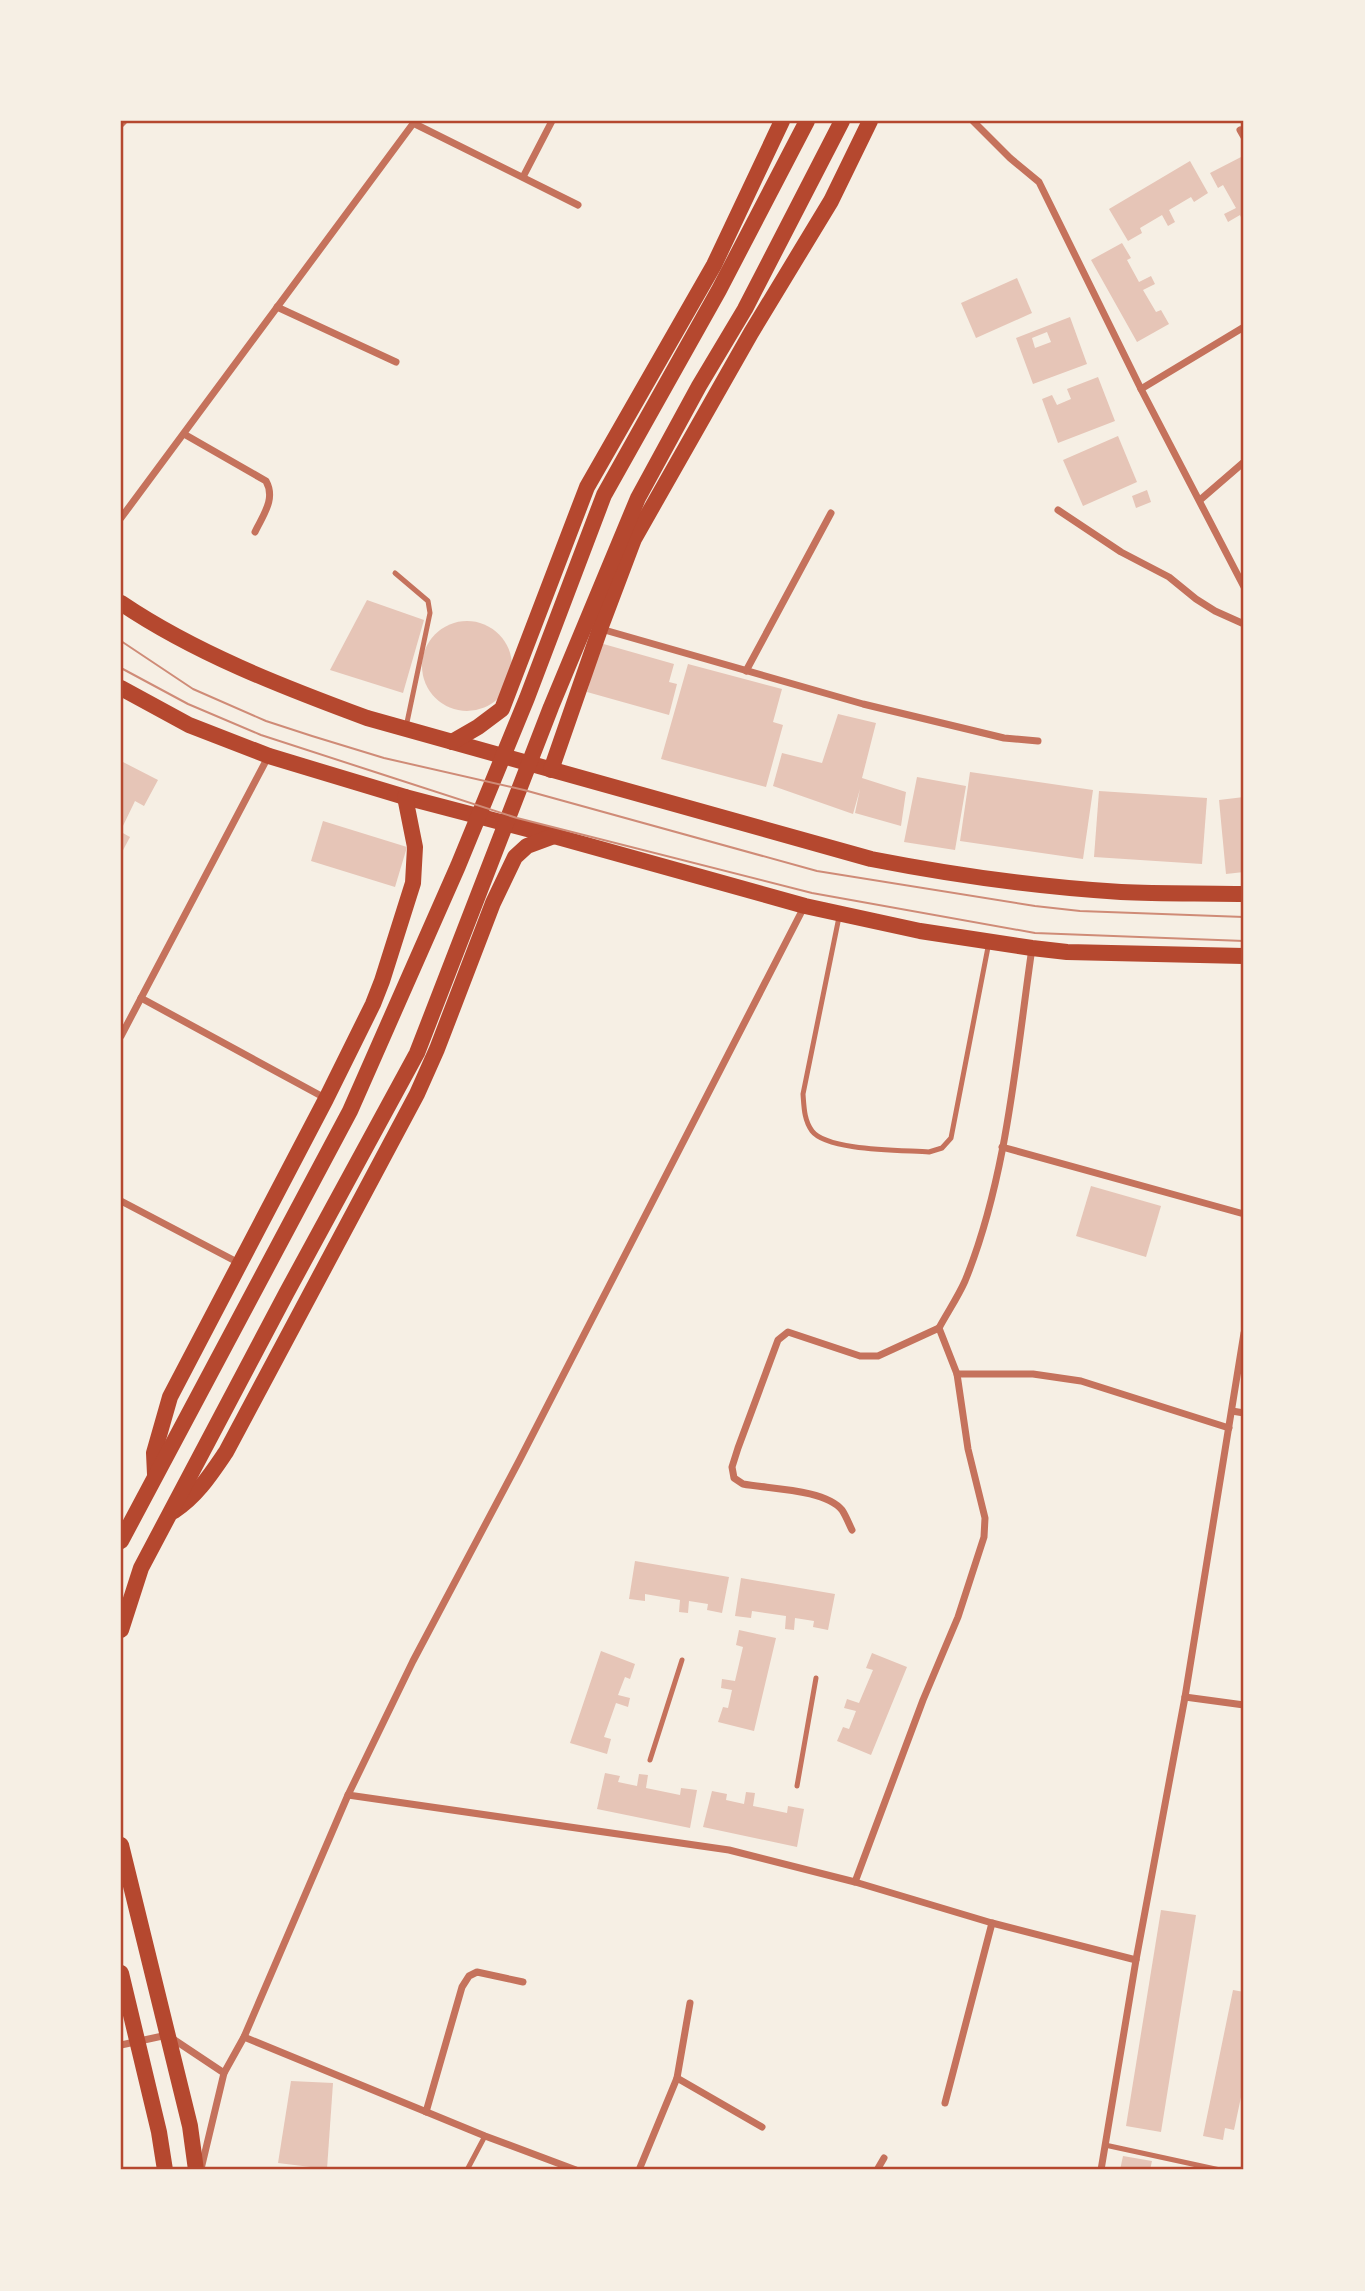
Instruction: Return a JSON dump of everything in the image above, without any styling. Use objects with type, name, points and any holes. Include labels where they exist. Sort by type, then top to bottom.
[{"type":"main road","points":[[452,742],[502,709],[587,487],[714,265],[782,121]]},
{"type":"main road","points":[[121,1541],[350,1111],[458,866],[527,698],[604,495],[725,278],[807,121]]},
{"type":"main road","points":[[121,1630],[141,1568],[417,1053],[551,707],[638,498],[698,386],[746,309],[842,121]]},
{"type":"main road","points":[[551,770],[634,539],[712,400],[831,201],[870,121]]},
{"type":"main road","points":[[121,603],[147,621],[220,657],[367,718],[871,859],[956,876],[1120,892],[1244,894]]},
{"type":"main road","points":[[121,688],[189,725],[269,756],[405,797],[805,906],[920,931],[1032,948],[1079,952],[1244,956]]},
{"type":"main road","points":[[155,1476],[154,1453],[170,1397],[373,1004],[413,883],[415,847],[405,797]]},
{"type":"main road","points":[[169,1515],[185,1504],[207,1481],[226,1452],[417,1094],[493,903],[515,857],[527,846],[554,836]]},
{"type":"main road","points":[[121,1844],[190,2126],[198,2170]]},
{"type":"main road","points":[[121,1973],[129,2044],[159,2132],[165,2170]]},
{"type":"street","points":[[523,177],[551,121]]},
{"type":"street","points":[[974,121],[1010,158],[1038,181],[1141,389],[1244,585]]},
{"type":"street","points":[[121,518],[414,122],[578,205]]},
{"type":"street","points":[[277,307],[396,362]]},
{"type":"street","points":[[1141,389],[1244,327]]},
{"type":"street","points":[[184,434],[266,481],[271,489],[271,499],[255,532]]},
{"type":"street","points":[[1200,500],[1244,463]]},
{"type":"street","points":[[1058,510],[1121,552],[1169,577],[1215,611],[1244,624]]},
{"type":"street","points":[[746,671],[831,513]]},
{"type":"street","points":[[600,629],[863,704],[991,735],[1038,741]]},
{"type":"street","points":[[121,1036],[269,756]]},
{"type":"street","points":[[198,2170],[224,2073],[244,2037],[348,1796],[413,1661],[805,906]]},
{"type":"street","points":[[852,1530],[843,1511],[833,1502],[818,1496],[743,1484],[734,1478],[732,1466],[778,1340],[788,1332],[844,1352],[860,1356],[878,1356],[939,1328],[963,1284],[979,1243],[1002,1147],[1032,948]]},
{"type":"street","points":[[141,998],[326,1099]]},
{"type":"street","points":[[1002,1147],[1244,1214]]},
{"type":"street","points":[[121,1201],[239,1263]]},
{"type":"street","points":[[855,1882],[923,1700],[958,1617],[984,1537],[985,1518],[968,1450],[957,1374],[939,1328]]},
{"type":"street","points":[[1101,2170],[1136,1960],[1185,1697],[1244,1334]]},
{"type":"street","points":[[957,1374],[1032,1374],[1081,1381],[1229,1427]]},
{"type":"street","points":[[1232,1411],[1244,1413]]},
{"type":"street","points":[[1185,1697],[1244,1705]]},
{"type":"street","points":[[348,1796],[730,1850],[1136,1960]]},
{"type":"street","points":[[945,2104],[992,1923]]},
{"type":"street","points":[[426,2112],[463,1987],[469,1976],[477,1972],[523,1982]]},
{"type":"street","points":[[639,2170],[677,2078],[690,2003]]},
{"type":"street","points":[[129,2044],[167,2035],[224,2073]]},
{"type":"street","points":[[244,2037],[485,2136],[576,2170]]},
{"type":"street","points":[[677,2078],[762,2127]]},
{"type":"street","points":[[877,2170],[884,2158]]},
{"type":"lane","points":[[395,573],[428,601],[430,613],[405,729]]},
{"type":"lane","points":[[840,914],[803,1094],[804,1114],[812,1131],[821,1140],[837,1145],[929,1152],[942,1148],[951,1138],[990,942]]},
{"type":"lane","points":[[650,1760],[682,1660]]},
{"type":"lane","points":[[797,1786],[816,1678]]},
{"type":"lane","points":[[467,2170],[485,2136]]},
{"type":"lane","points":[[1105,2145],[1220,2170]]},
{"type":"building","points":[[1243,156],[1244,224],[1240,215],[1228,222],[1224,214],[1236,208],[1223,185],[1218,188],[1210,173]]},
{"type":"building","points":[[1190,161],[1208,193],[1194,202],[1191,197],[1169,210],[1175,222],[1168,226],[1162,215],[1140,228],[1142,233],[1128,241],[1109,209]]},
{"type":"building","points":[[1122,243],[1131,258],[1127,260],[1139,282],[1151,276],[1155,284],[1143,290],[1156,312],[1161,310],[1169,324],[1137,342],[1091,260]]},
{"type":"building","points":[[1017,278],[1032,313],[976,338],[961,303]]},
{"type":"building","points":[[1070,317],[1087,364],[1033,384],[1016,338]],"holes":[[[1047,332],[1051,342],[1035,348],[1032,338]]]},
{"type":"building","points":[[1098,377],[1115,421],[1058,443],[1042,399],[1052,395],[1057,405],[1071,399],[1067,389]]},
{"type":"building","points":[[1118,436],[1137,482],[1083,506],[1063,460]]},
{"type":"building","points":[[1147,490],[1151,502],[1136,508],[1132,496]]},
{"type":"building","points":[[367,600],[424,620],[403,693],[330,670]]},
{"type":"building","points":[[467,621],[484,625],[499,634],[508,649],[512,666],[508,683],[499,698],[484,707],[467,711],[450,707],[435,698],[426,683],[422,666],[426,649],[435,634],[450,625]]},
{"type":"building","points":[[600,643],[674,664],[669,682],[677,684],[669,715],[587,692]]},
{"type":"building","points":[[688,664],[782,689],[773,722],[783,725],[766,787],[661,759]]},
{"type":"building","points":[[838,714],[876,723],[862,778],[906,792],[901,826],[855,813],[860,789],[853,814],[773,786],[782,753],[822,763]]},
{"type":"building","points":[[121,761],[158,780],[144,806],[135,801],[121,830]]},
{"type":"building","points":[[970,772],[1093,790],[1083,859],[960,841]]},
{"type":"building","points":[[917,777],[966,786],[955,850],[904,842]]},
{"type":"building","points":[[1099,791],[1207,798],[1202,864],[1094,857]]},
{"type":"building","points":[[1244,797],[1244,872],[1226,874],[1219,800]]},
{"type":"building","points":[[323,821],[407,847],[395,887],[311,861]]},
{"type":"building","points":[[121,832],[130,837],[121,854]]},
{"type":"building","points":[[1091,1186],[1161,1206],[1146,1257],[1076,1236]]},
{"type":"building","points":[[635,1561],[729,1577],[722,1613],[707,1610],[708,1604],[689,1601],[688,1613],[679,1612],[680,1600],[645,1594],[645,1601],[629,1599]]},
{"type":"building","points":[[741,1578],[835,1594],[828,1630],[813,1627],[814,1621],[795,1618],[794,1630],[785,1629],[786,1616],[752,1611],[751,1618],[735,1616]]},
{"type":"building","points":[[739,1630],[776,1638],[754,1731],[718,1722],[723,1707],[728,1708],[732,1690],[721,1688],[722,1679],[735,1681],[743,1647],[736,1645]]},
{"type":"building","points":[[601,1651],[635,1664],[630,1679],[625,1677],[618,1695],[630,1698],[628,1707],[616,1703],[604,1737],[611,1739],[607,1754],[570,1743]]},
{"type":"building","points":[[872,1653],[907,1667],[871,1755],[837,1741],[843,1727],[849,1729],[856,1711],[844,1708],[847,1699],[859,1703],[873,1670],[866,1668]]},
{"type":"building","points":[[605,1773],[620,1776],[618,1782],[637,1786],[639,1774],[648,1775],[646,1788],[680,1795],[681,1788],[697,1790],[690,1828],[597,1809]]},
{"type":"building","points":[[712,1791],[727,1794],[726,1800],[744,1804],[746,1792],[755,1793],[753,1806],[787,1813],[788,1806],[804,1809],[797,1847],[703,1827]]},
{"type":"building","points":[[1161,1910],[1196,1915],[1161,2132],[1126,2126]]},
{"type":"building","points":[[1233,1990],[1244,1992],[1244,2083],[1234,2130],[1225,2128],[1223,2140],[1203,2136]]},
{"type":"building","points":[[291,2081],[333,2083],[327,2169],[278,2163]]},
{"type":"building","points":[[1123,2156],[1152,2161],[1150,2170],[1120,2170]]},
{"type":"tram line","points":[[121,641],[193,689],[266,721],[384,758],[524,790],[817,871],[1080,911],[1244,917]]},
{"type":"tram line","points":[[121,668],[188,704],[261,735],[517,818],[812,893],[1035,933],[1244,941]]}]
